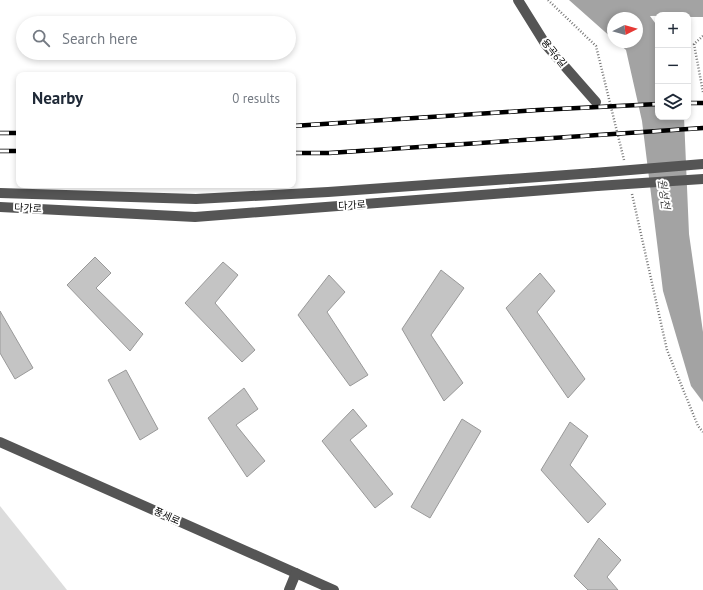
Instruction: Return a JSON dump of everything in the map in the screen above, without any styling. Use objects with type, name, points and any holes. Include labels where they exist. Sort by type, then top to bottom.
[{"type":"street","name":"용곡6길","points":[[518,0],[546,45],[596,102]]},
{"type":"street","name":"다가로","points":[[0,193],[196,199],[336,192],[703,164]]},
{"type":"street","name":"다가로","points":[[0,207],[196,217],[703,179]]},
{"type":"street","name":"풍세로","points":[[0,442],[334,590]]},
{"type":"street","points":[[289,590],[296,573]]},
{"type":"path","points":[[548,0],[596,46],[625,165]]},
{"type":"path","points":[[703,36],[694,44],[703,92]]},
{"type":"path","points":[[630,187],[667,350],[698,426],[703,432]]},
{"type":"shaded area","points":[[0,506],[67,590],[0,590]]},
{"type":"water","name":"원성천","points":[[569,0],[703,0],[703,17],[691,17],[691,12],[655,12],[655,16],[650,16],[655,23],[655,120],[684,120],[689,234],[703,332],[703,402],[691,386],[663,291],[642,121],[626,50],[624,48],[643,48],[643,12],[607,12],[607,34]]},
{"type":"building","points":[[95,257],[111,273],[96,288],[143,334],[130,351],[67,285]]},
{"type":"building","points":[[223,262],[238,275],[215,303],[255,350],[242,362],[185,303]]},
{"type":"building","points":[[441,270],[464,288],[431,335],[463,383],[444,401],[402,329]]},
{"type":"building","points":[[540,273],[555,291],[537,312],[585,379],[568,398],[506,308]]},
{"type":"building","points":[[329,275],[345,292],[327,312],[368,375],[350,386],[298,315]]},
{"type":"building","points":[[0,311],[33,368],[15,379],[0,353]]},
{"type":"building","points":[[126,370],[158,429],[140,440],[108,380]]},
{"type":"building","points":[[244,388],[258,409],[236,425],[265,461],[247,477],[208,418]]},
{"type":"building","points":[[353,409],[367,426],[350,440],[393,494],[375,508],[322,441]]},
{"type":"building","points":[[462,419],[481,431],[430,518],[411,507]]},
{"type":"building","points":[[570,422],[588,436],[570,465],[606,504],[588,523],[541,470]]},
{"type":"building","points":[[599,538],[621,560],[607,577],[618,590],[588,590],[574,576]]},
{"type":"railway","points":[[691,103],[703,103]]},
{"type":"railway","points":[[296,126],[538,110],[655,104]]},
{"type":"railway","points":[[296,153],[329,153],[703,128]]},
{"type":"railway","points":[[0,133],[16,133]]},
{"type":"railway","points":[[0,151],[16,151]]}]
